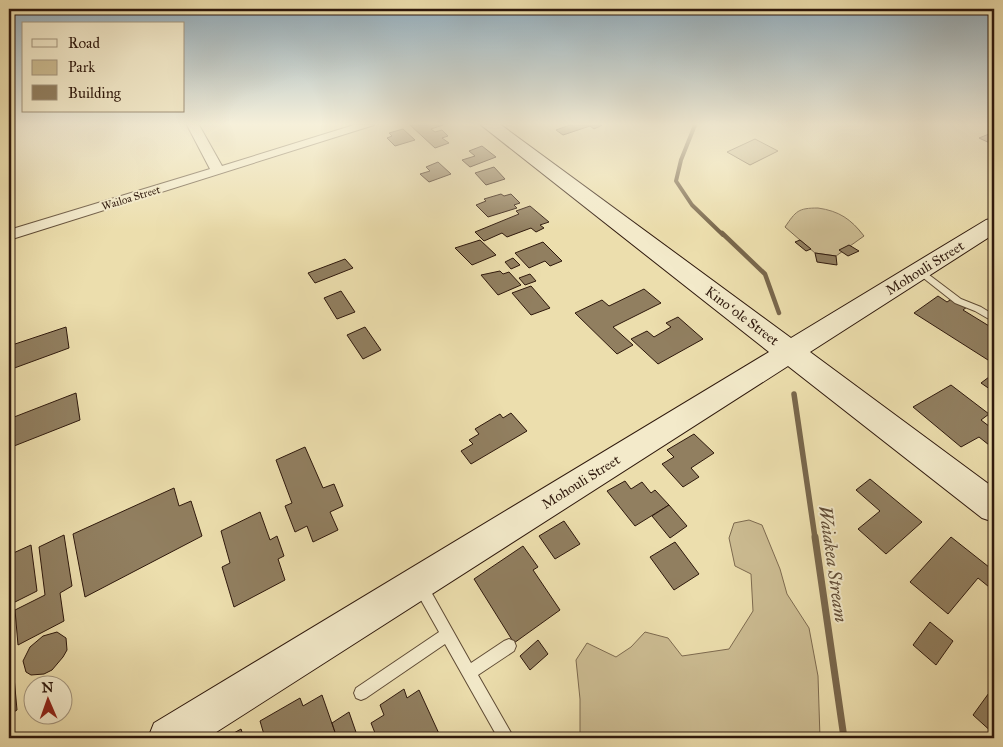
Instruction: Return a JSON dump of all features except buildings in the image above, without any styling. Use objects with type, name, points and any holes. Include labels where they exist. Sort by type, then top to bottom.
[{"type":"street","points":[[212,160],[218,171]]},
{"type":"street","name":"Wailoa Street","points":[[9,235],[255,160]]},
{"type":"street","name":"Kinoʻole Street","points":[[534,160],[994,507]]},
{"type":"street","name":"Mohouli Street","points":[[169,738],[994,225]]},
{"type":"lane","points":[[920,271],[958,301],[978,309],[994,319]]},
{"type":"lane","points":[[418,583],[506,738]]},
{"type":"lane","points":[[361,693],[447,635]]},
{"type":"lane","points":[[469,673],[509,646]]},
{"type":"green space","points":[[741,160],[760,160],[750,165]]},
{"type":"green space","points":[[818,208],[832,211],[844,217],[864,236],[836,256],[815,253],[785,227],[798,212]]},
{"type":"green space","points":[[749,520],[762,525],[780,569],[787,594],[809,628],[818,676],[820,738],[580,738],[580,699],[576,660],[587,643],[616,657],[631,647],[645,632],[668,638],[682,656],[729,649],[753,611],[751,574],[735,566],[729,538],[734,523]]},
{"type":"waterway","points":[[681,160],[676,181],[692,205],[723,235]]},
{"type":"waterway","points":[[722,233],[765,274],[779,313]]},
{"type":"waterway","name":"Waiakea Stream","points":[[794,394],[815,538]]},
{"type":"waterway","name":"Waiakea Stream","points":[[815,537],[844,738]]}]
